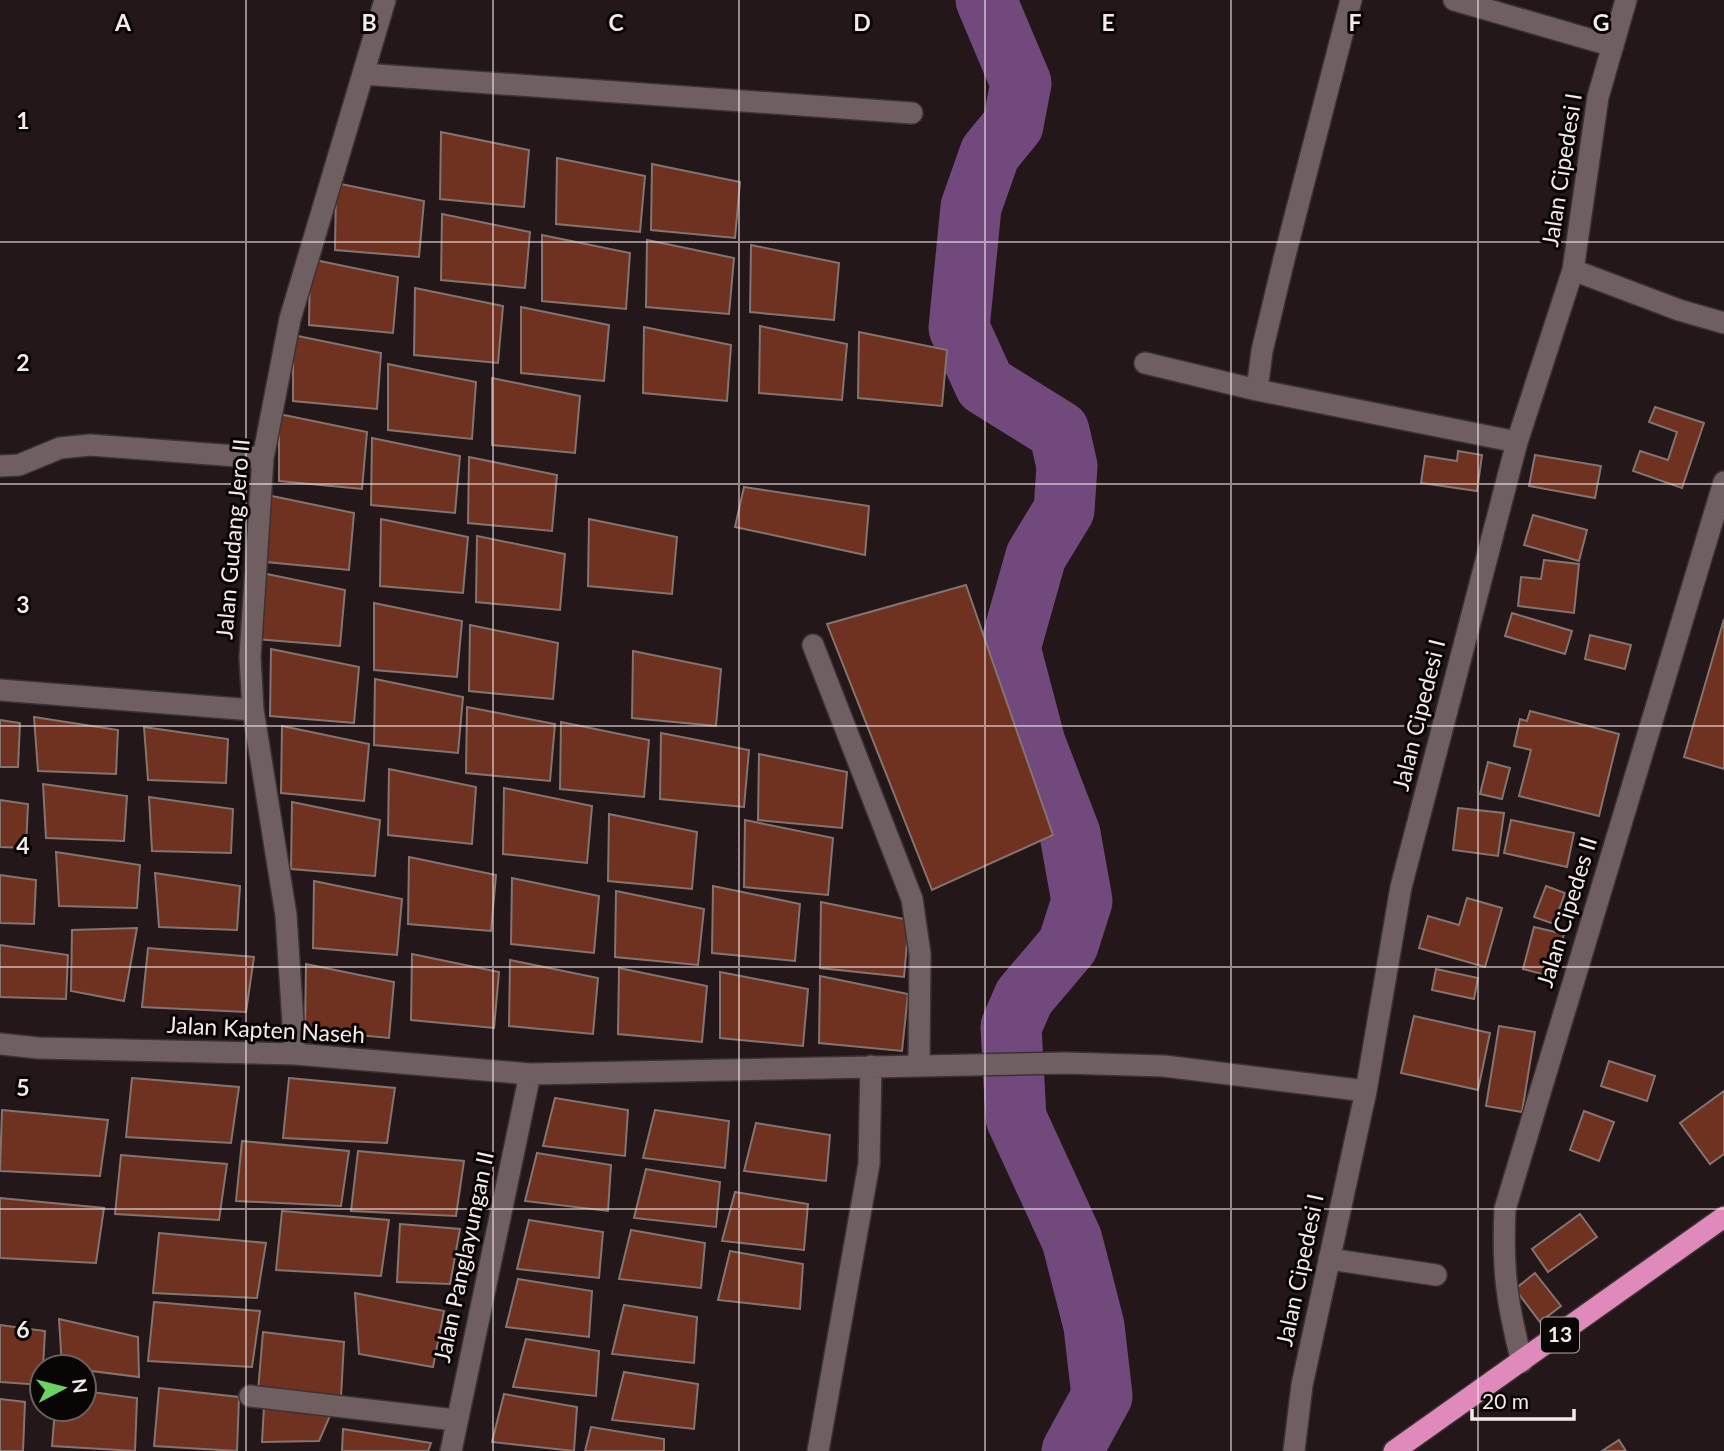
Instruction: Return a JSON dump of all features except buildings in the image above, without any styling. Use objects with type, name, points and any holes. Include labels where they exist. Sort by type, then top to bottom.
[{"type":"highway","name":"13","points":[[1394,1451],[1724,1217]]},
{"type":"street","name":"Jalan Gudang Jero II","points":[[295,1054],[286,915],[253,710],[250,657],[263,458],[290,319],[385,0]]},
{"type":"street","points":[[1257,390],[1268,325],[1351,0]]},
{"type":"street","points":[[1454,0],[1612,46]]},
{"type":"street","name":"Jalan Cipedesi I","points":[[1294,1451],[1302,1385],[1366,1091],[1401,887],[1517,442],[1573,270],[1598,97],[1626,0]]},
{"type":"street","points":[[362,74],[912,113]]},
{"type":"street","points":[[1573,270],[1679,310],[1724,323]]},
{"type":"street","points":[[1145,363],[1257,390],[1517,442]]},
{"type":"street","points":[[0,466],[19,465],[60,449],[90,445],[263,458]]},
{"type":"street","name":"Jalan Cipedes II","points":[[1522,1362],[1509,1312],[1502,1263],[1505,1209],[1724,482]]},
{"type":"street","points":[[813,645],[912,899],[920,954],[919,1066]]},
{"type":"street","points":[[0,690],[253,710]]},
{"type":"street","name":"Jalan Kapten Naseh","points":[[0,1044],[38,1048],[295,1054],[530,1074],[1065,1063],[1164,1066],[1366,1091]]},
{"type":"street","points":[[818,1451],[869,1164],[871,1066]]},
{"type":"street","name":"Jalan Panglayungan II","points":[[450,1451],[530,1074]]},
{"type":"street","points":[[1329,1259],[1436,1275]]},
{"type":"street","points":[[250,1396],[456,1420]]},
{"type":"waterway","points":[[986,0],[1021,83],[1013,125],[990,153],[971,207],[959,328],[985,385],[1059,431],[1067,466],[1064,510],[1036,556],[1010,648],[1035,743],[1070,834],[1082,901],[1068,945],[1024,997],[1011,1027],[1016,1118],[1072,1240],[1094,1326],[1102,1396],[1072,1451]]}]
